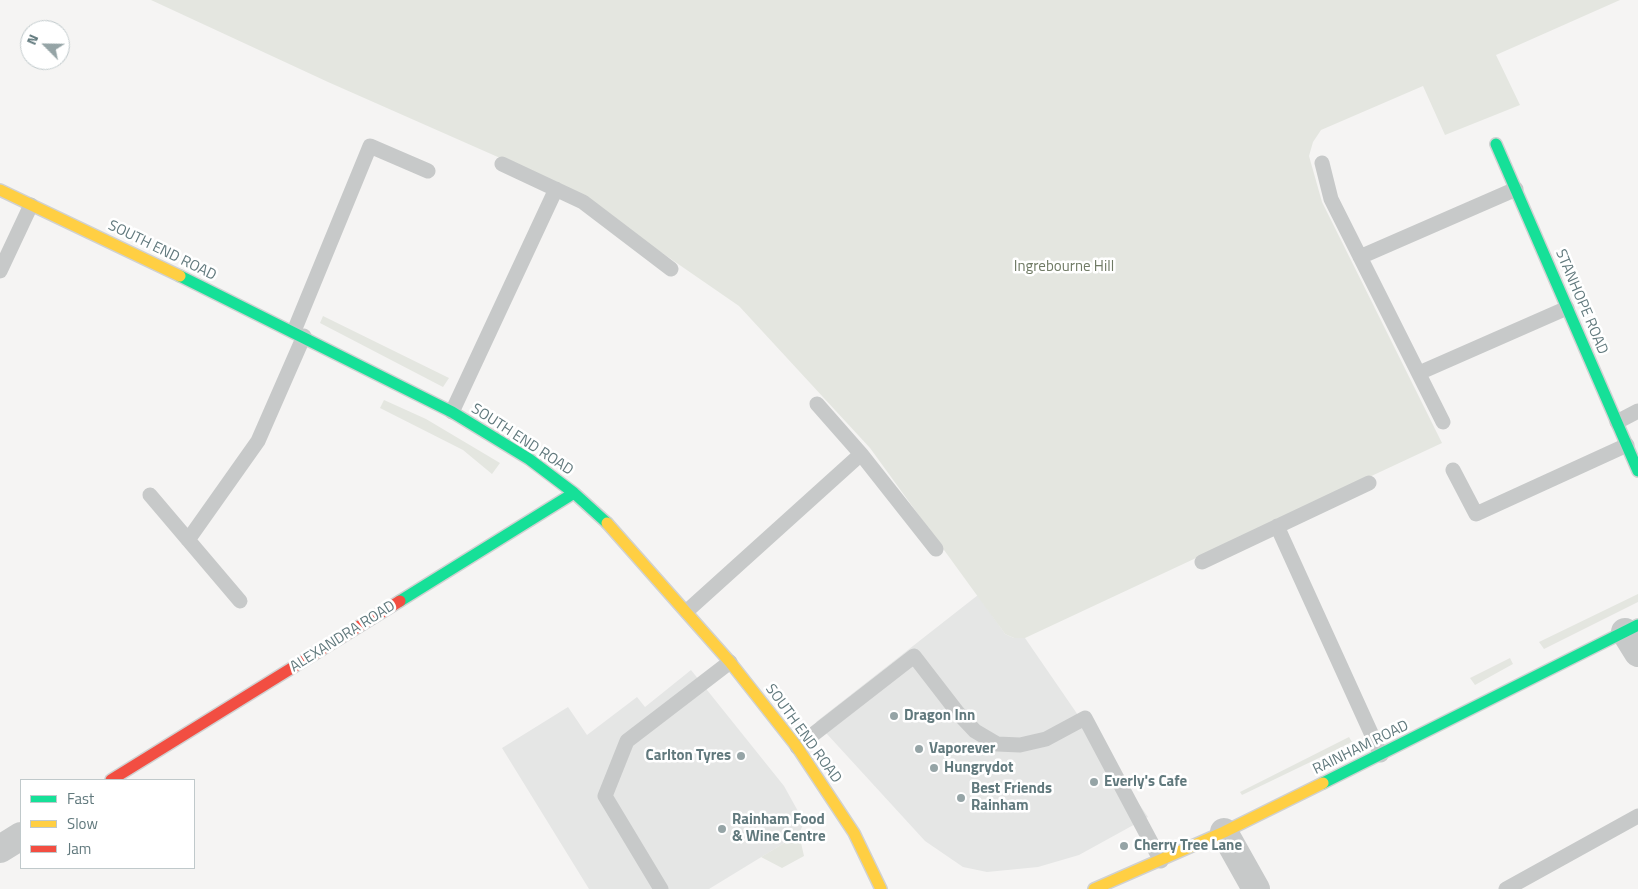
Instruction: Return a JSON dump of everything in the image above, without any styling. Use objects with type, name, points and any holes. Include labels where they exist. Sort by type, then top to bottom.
[{"type":"street","name":"STANHOPE ROAD","points":[[1496,144],[1638,471]]},
{"type":"street","name":"SOUTH END ROAD","points":[[0,190],[299,334],[452,412],[529,459],[574,493],[618,533],[687,611],[797,747],[854,833],[880,889]]},
{"type":"street","name":"ALEXANDRA ROAD","points":[[113,779],[574,493]]},
{"type":"street","name":"RAINHAM ROAD","points":[[1096,889],[1224,832],[1382,755],[1634,637]]},
{"type":"street","points":[[1224,832],[1256,889]]},
{"type":"street","points":[[0,850],[20,837]]},
{"type":"lane","points":[[188,540],[258,441],[370,146],[428,170]]},
{"type":"lane","points":[[1322,163],[1331,199],[1443,422]]},
{"type":"lane","points":[[502,164],[583,202],[671,268]]},
{"type":"lane","points":[[452,412],[556,189]]},
{"type":"lane","points":[[1360,257],[1516,189]]},
{"type":"lane","points":[[0,271],[31,205]]},
{"type":"lane","points":[[1419,373],[1567,308]]},
{"type":"lane","points":[[817,404],[861,454],[936,549]]},
{"type":"lane","points":[[1617,422],[1638,411]]},
{"type":"lane","points":[[1453,470],[1476,514],[1627,445]]},
{"type":"lane","points":[[687,611],[861,454]]},
{"type":"lane","points":[[1202,562],[1369,483]]},
{"type":"lane","points":[[150,495],[240,601]]},
{"type":"lane","points":[[1277,526],[1382,755]]},
{"type":"lane","points":[[797,747],[914,656],[963,719],[975,731],[997,744],[1020,745],[1046,739],[1085,718],[1161,861]]},
{"type":"lane","points":[[661,889],[605,796],[627,741],[730,662]]},
{"type":"lane","points":[[1506,889],[1638,816]]},
{"type":"shaded area","points":[[978,595],[1005,634],[1014,638],[1025,638],[1148,817],[1079,855],[1038,867],[987,872],[963,867],[925,841],[816,722]]},
{"type":"shaded area","points":[[691,670],[784,786],[804,822],[799,834],[709,889],[589,889],[502,748],[568,707],[587,735],[637,697],[645,707]]},
{"type":"green space","name":"Ingrebourne Hill","points":[[151,0],[1620,0],[1496,55],[1520,105],[1445,135],[1423,86],[1321,130],[1313,142],[1309,156],[1322,202],[1442,443],[1025,638],[1014,638],[1005,634],[870,448],[739,306],[568,188],[328,82]]},
{"type":"green space","points":[[323,316],[449,378],[443,387],[320,323]]},
{"type":"green space","points":[[384,400],[426,419],[500,463],[492,474],[463,450],[380,408]]},
{"type":"green space","points":[[1638,594],[1638,602],[1544,649],[1539,642]]},
{"type":"green space","points":[[1510,658],[1513,664],[1475,685],[1470,678]]},
{"type":"green space","points":[[1349,737],[1352,742],[1242,795],[1240,792]]},
{"type":"green space","points":[[799,834],[804,856],[782,868],[761,857]]},
{"type":"traffic: fast","points":[[1496,144],[1638,471]]},
{"type":"traffic: fast","points":[[180,276],[452,412],[529,459],[574,493],[607,523]]},
{"type":"traffic: fast","points":[[400,601],[574,493]]},
{"type":"traffic: fast","points":[[1323,783],[1638,625]]},
{"type":"traffic: slow","points":[[0,190],[180,276]]},
{"type":"traffic: slow","points":[[607,523],[730,662],[797,747],[854,833],[881,889]]},
{"type":"traffic: slow","points":[[1094,889],[1224,832],[1323,783]]},
{"type":"traffic: jam","points":[[113,779],[400,601]]},
{"type":"place","name":"Dragon Inn","points":[[894,716]]},
{"type":"place","name":"Vaporever","points":[[919,749]]},
{"type":"place","name":"Carlton Tyres","points":[[741,756]]},
{"type":"place","name":"Hungrydot","points":[[934,768]]},
{"type":"place","name":"Everly's Cafe","points":[[1094,782]]},
{"type":"place","name":"Best Friends Rainham","points":[[961,798]]},
{"type":"place","name":"Rainham Food & Wine Centre","points":[[722,829]]},
{"type":"place","name":"Cherry Tree Lane","points":[[1124,846]]}]
